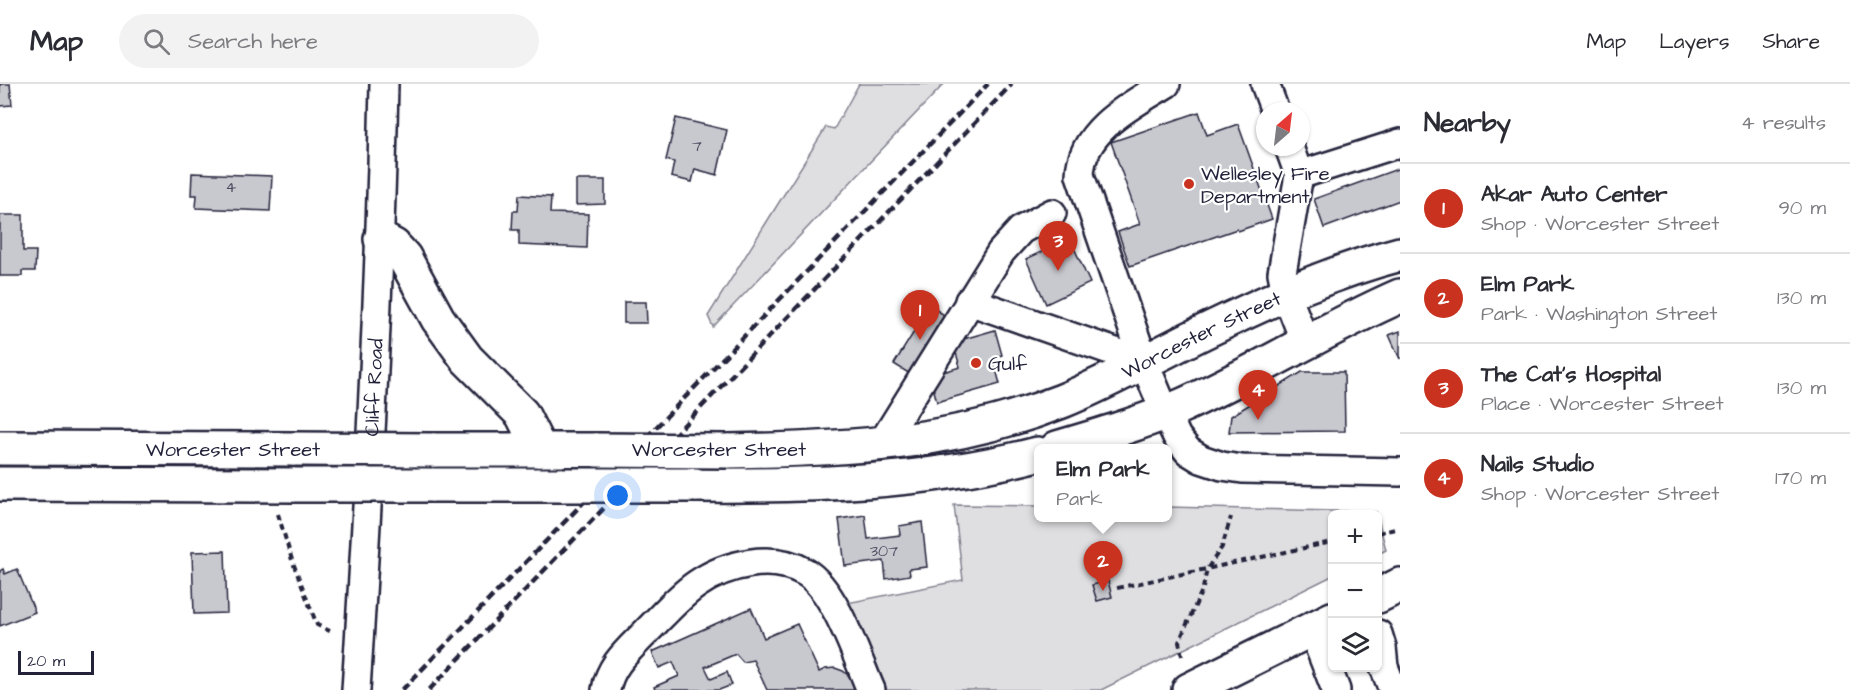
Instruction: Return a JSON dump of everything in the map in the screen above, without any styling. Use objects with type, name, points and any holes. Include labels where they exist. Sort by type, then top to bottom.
[{"type":"main road","points":[[381,239],[394,246],[404,256],[441,325],[467,359],[522,414],[540,450]]},
{"type":"main road","name":"Worcester Street","points":[[0,448],[727,451],[881,445],[951,434],[1018,416],[1083,392],[1286,293],[1400,254]]},
{"type":"main road","points":[[1071,444],[1132,426],[1165,412],[1241,376],[1339,324],[1400,296]]},
{"type":"main road","name":"Worcester Street","points":[[0,484],[286,496],[430,485],[800,485],[895,480],[960,471],[1034,455]]},
{"type":"main road","points":[[1382,594],[1400,585]]},
{"type":"main road","points":[[1189,690],[1322,624]]},
{"type":"street","name":"Cliff Road","points":[[356,690],[373,421],[381,239],[384,84]]},
{"type":"street","points":[[1166,84],[1112,119],[1101,129],[1080,166],[1082,182],[1144,362],[1165,412],[1184,446],[1197,457],[1211,463],[1242,469],[1400,472]]},
{"type":"street","points":[[1265,84],[1272,102]]},
{"type":"street","points":[[1299,175],[1400,143]]},
{"type":"street","points":[[1292,156],[1299,175],[1282,273],[1286,293],[1305,342]]},
{"type":"street","points":[[881,445],[995,260],[1014,237],[1029,224],[1052,213]]},
{"type":"street","points":[[1348,270],[1400,242]]},
{"type":"street","points":[[969,301],[1144,362]]},
{"type":"street","points":[[595,690],[606,690],[612,670],[622,656],[675,603],[705,579],[726,570],[762,562],[785,564],[805,572],[820,585],[832,603],[871,690]]},
{"type":"street","points":[[1322,624],[1336,690]]},
{"type":"street","points":[[1386,636],[1383,662],[1393,690]]},
{"type":"path","points":[[286,496],[292,560],[317,625],[337,635]]},
{"type":"path","points":[[1182,656],[1179,642],[1203,588],[1207,569],[1222,547],[1232,517]]},
{"type":"path","points":[[1382,532],[1395,529]]},
{"type":"path","points":[[1118,588],[1328,543]]},
{"type":"shaded area","points":[[859,84],[944,84],[713,327],[708,316],[826,127],[834,129]]},
{"type":"shaded area","points":[[954,505],[1034,506],[1034,522],[1172,522],[1172,507],[1328,511],[1328,578],[1101,690],[885,690],[847,603],[963,580]]},
{"type":"shaded area","points":[[1382,534],[1386,550],[1382,552]]},
{"type":"building","points":[[0,84],[10,84],[12,105],[0,106]]},
{"type":"building","points":[[1199,112],[1207,135],[1238,124],[1272,219],[1130,266],[1118,232],[1140,224],[1111,142]]},
{"type":"building","points":[[676,118],[727,130],[717,175],[695,169],[692,182],[671,177],[674,162],[666,160]]},
{"type":"building","points":[[1400,168],[1400,200],[1324,228],[1314,199]]},
{"type":"building","points":[[192,173],[272,176],[270,211],[196,208],[197,195],[191,195]]},
{"type":"building","points":[[576,180],[605,180],[605,204],[576,205]]},
{"type":"building","points":[[519,195],[551,197],[550,213],[588,214],[587,248],[519,245],[519,230],[512,230],[513,211],[518,211]]},
{"type":"building","points":[[0,215],[23,215],[23,251],[36,251],[35,271],[22,271],[22,276],[0,276]]},
{"type":"building","points":[[1070,239],[1090,283],[1046,304],[1026,259]]},
{"type":"building","points":[[624,302],[646,302],[647,323],[624,323]]},
{"type":"building","points":[[930,306],[946,316],[910,374],[894,364]]},
{"type":"building","name":"Gulf","points":[[995,330],[1002,355],[993,358],[1000,384],[937,402],[930,376],[960,367],[953,342]]},
{"type":"building","points":[[1400,331],[1400,359],[1389,335]]},
{"type":"building","points":[[1302,372],[1344,372],[1345,431],[1229,432],[1231,416]]},
{"type":"building","points":[[865,515],[868,539],[900,535],[899,526],[922,522],[927,567],[909,569],[910,575],[886,579],[884,561],[845,566],[839,519]]},
{"type":"building","points":[[225,551],[227,613],[194,614],[192,552]]},
{"type":"building","points":[[3,569],[5,574],[17,569],[35,612],[0,626],[0,571]]},
{"type":"building","points":[[1108,581],[1112,597],[1097,601],[1092,585]]},
{"type":"building","points":[[751,608],[764,638],[797,624],[819,672],[835,668],[843,671],[850,677],[855,690],[767,690],[753,660],[743,662],[736,654],[705,667],[711,679],[727,672],[732,685],[719,690],[655,690],[654,687],[679,676],[673,662],[659,668],[652,652]]},
{"type":"railway","points":[[402,690],[988,84]]},
{"type":"railway","points":[[429,690],[1012,84]]},
{"type":"place","name":"Wellesley Fire Department","points":[[1189,184]]},
{"type":"place","name":"The Cat's Hospital","points":[[1058,271]]},
{"type":"place","name":"Akar Auto Center","points":[[920,340]]},
{"type":"place","name":"Gulf","points":[[976,363]]},
{"type":"place","name":"Nails Studio","points":[[1258,420]]},
{"type":"place","name":"Elm Park","points":[[1103,591]]}]
